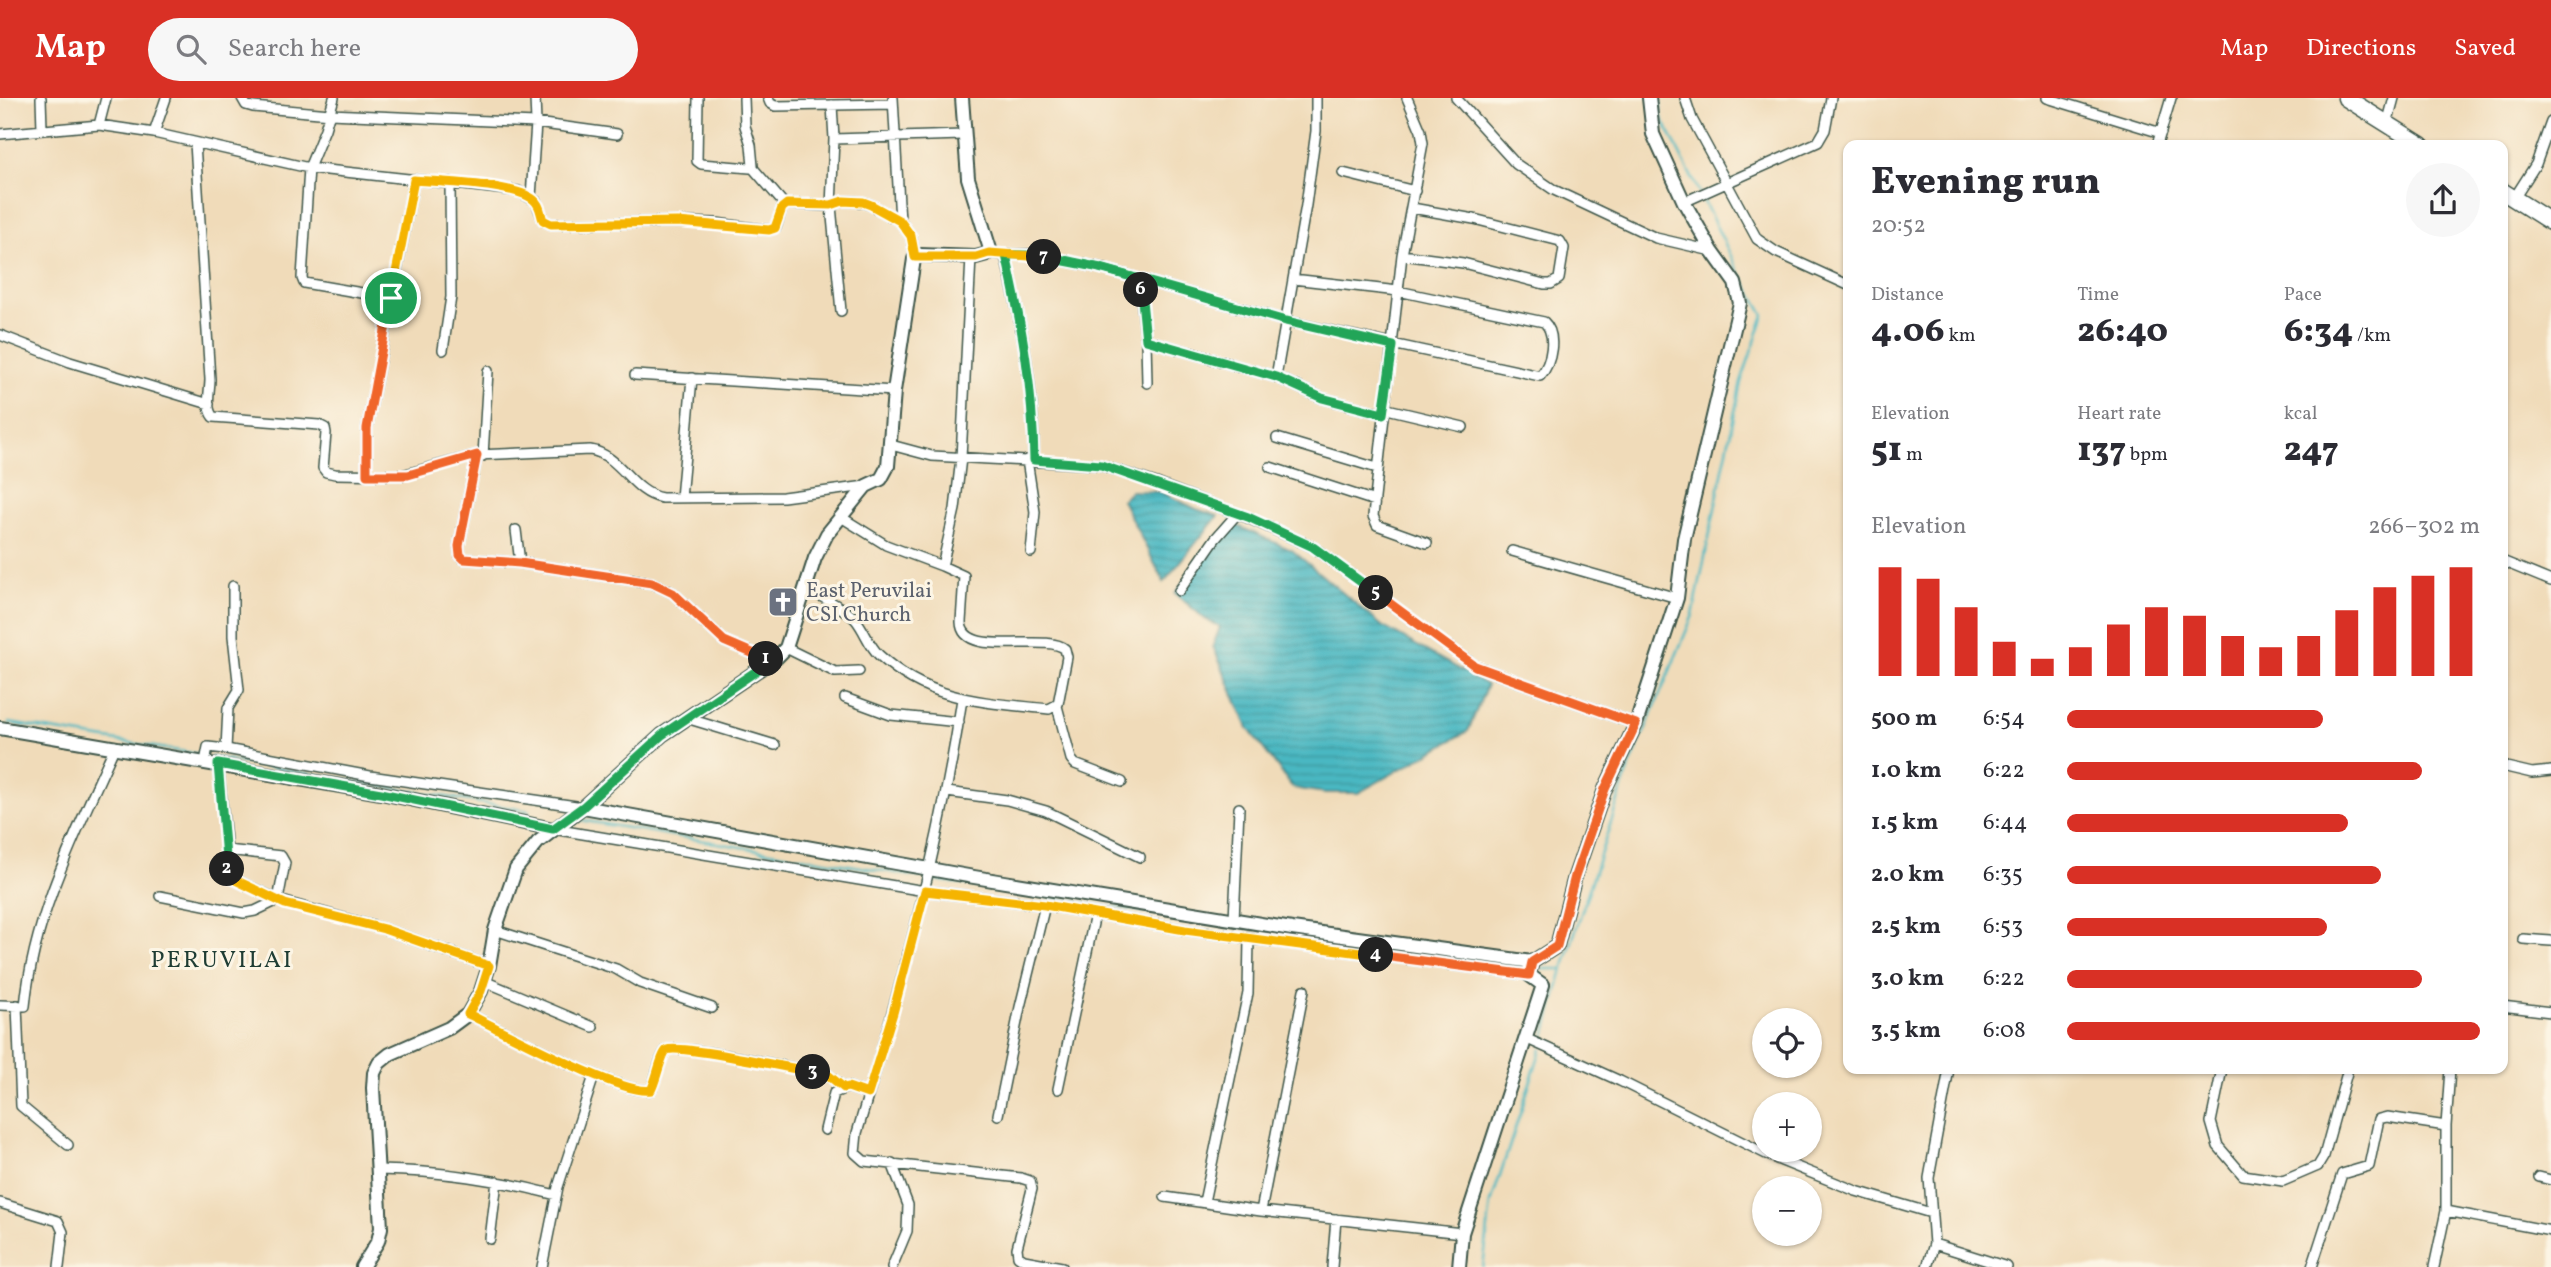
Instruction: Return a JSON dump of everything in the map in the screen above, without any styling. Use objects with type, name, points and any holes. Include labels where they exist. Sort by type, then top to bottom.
[{"type":"highway","points":[[2346,98],[2413,140]]},
{"type":"highway","points":[[2509,194],[2551,222]]},
{"type":"street","points":[[41,98],[42,129]]},
{"type":"street","points":[[99,125],[106,98]]},
{"type":"street","points":[[154,133],[166,98]]},
{"type":"street","points":[[242,98],[246,105],[253,107],[330,114],[536,123],[617,134]]},
{"type":"street","points":[[334,98],[309,168],[302,278],[304,282],[391,298]]},
{"type":"street","points":[[531,197],[535,98]]},
{"type":"street","points":[[195,143],[210,379],[209,404],[210,413],[218,419],[319,425],[325,428],[326,433],[324,470],[335,474],[408,475],[480,455],[576,450],[598,451],[615,461],[649,495],[662,498],[783,497],[866,486],[881,479],[885,473],[891,445],[894,391],[915,257],[911,236],[900,221],[863,202],[785,205],[752,167],[701,164],[696,161],[698,98]]},
{"type":"street","points":[[744,98],[745,126],[753,158],[752,167]]},
{"type":"street","points":[[768,98],[775,106],[893,101],[900,221]]},
{"type":"street","points":[[962,98],[968,178],[990,245],[989,253]]},
{"type":"street","points":[[1276,377],[1316,131],[1317,98]]},
{"type":"street","points":[[1407,98],[1423,138],[1402,255],[1373,516],[1377,525],[1427,543]]},
{"type":"street","points":[[1456,98],[1517,164],[1553,190],[1656,238],[1712,251]]},
{"type":"street","points":[[0,727],[381,793],[553,829],[925,891],[1045,905],[1249,938],[1531,969],[1557,946],[1575,876],[1605,789],[1636,724],[1677,598],[1684,539],[1740,303],[1735,282],[1712,251],[1689,200],[1653,134],[1649,98]]},
{"type":"street","points":[[1685,98],[1692,119],[1757,239],[1776,252],[1843,283]]},
{"type":"street","points":[[1689,200],[1818,142],[1825,130],[1831,98]]},
{"type":"street","points":[[2047,98],[2161,133]]},
{"type":"street","points":[[2159,140],[2171,98]]},
{"type":"street","points":[[2387,124],[2394,98]]},
{"type":"street","points":[[832,104],[834,139],[831,205],[841,311]]},
{"type":"street","points":[[0,134],[99,125],[154,133],[309,168],[518,191],[531,197],[539,205],[543,220],[551,224],[678,222],[769,230],[775,228],[785,205]]},
{"type":"street","points":[[2509,194],[2536,164],[2551,125]]},
{"type":"street","points":[[834,139],[963,135]]},
{"type":"street","points":[[1343,173],[1415,191]]},
{"type":"street","points":[[367,475],[367,428],[414,180]]},
{"type":"street","points":[[443,350],[451,297],[450,182]]},
{"type":"street","points":[[1402,255],[1463,263],[1544,284],[1559,279],[1564,248],[1560,241],[1474,219],[1412,208]]},
{"type":"street","points":[[915,257],[1031,254],[1101,268],[1286,321],[1393,346],[1540,376],[1545,369],[1552,334],[1544,321],[1398,291],[1293,279]]},
{"type":"street","points":[[1006,255],[1027,358],[1034,410],[1031,460],[1035,512],[1031,552]]},
{"type":"street","points":[[942,566],[955,509],[961,458],[971,257]]},
{"type":"street","points":[[1139,279],[1146,340],[1147,383]]},
{"type":"street","points":[[0,335],[69,362],[209,404]]},
{"type":"street","points":[[1146,340],[1276,377],[1322,398],[1463,426]]},
{"type":"street","points":[[488,371],[480,455],[459,546],[460,555],[469,560],[520,563],[652,583],[673,593],[724,641],[771,661]]},
{"type":"street","points":[[635,375],[894,391]]},
{"type":"street","points":[[681,498],[692,377]]},
{"type":"street","points":[[1277,438],[1377,468]]},
{"type":"street","points":[[891,445],[932,456],[1101,465],[1237,513],[1313,547],[1475,666],[1636,724]]},
{"type":"street","points":[[1270,467],[1375,501]]},
{"type":"street","points":[[362,1267],[378,1241],[381,1228],[374,1073],[379,1063],[390,1054],[449,1028],[468,1014],[489,966],[495,930],[516,869],[538,842],[583,807],[662,735],[786,648],[815,558],[827,534],[866,486]]},
{"type":"street","points":[[1179,591],[1237,513]]},
{"type":"street","points":[[841,517],[886,545],[964,576],[961,629],[964,634],[990,643],[1055,643],[1065,649],[1068,657],[1057,706],[1072,758],[1075,764],[1122,782]]},
{"type":"street","points":[[516,530],[520,563]]},
{"type":"street","points":[[1513,551],[1677,598]]},
{"type":"street","points":[[2508,563],[2551,581]]},
{"type":"street","points":[[226,749],[228,708],[239,690],[233,636],[233,586]]},
{"type":"street","points":[[807,588],[852,616],[874,650],[909,680],[962,699],[1049,709],[1057,706]]},
{"type":"street","points":[[786,648],[835,672],[859,671]]},
{"type":"street","points":[[845,698],[891,715],[959,722]]},
{"type":"street","points":[[962,699],[947,792],[925,891],[893,1013],[857,1133],[855,1153],[864,1161],[1030,1181],[1032,1189],[1017,1248],[1018,1256],[1024,1260],[1062,1267]]},
{"type":"street","points":[[686,718],[775,746]]},
{"type":"street","points":[[0,1005],[25,1006],[27,985],[42,922],[63,860],[116,746]]},
{"type":"street","points":[[489,966],[384,929],[278,900],[227,876],[227,850],[208,747],[370,776],[583,807],[930,869],[1531,969],[1544,985],[1462,1233],[1458,1267]]},
{"type":"street","points":[[2508,768],[2524,772],[2551,771]]},
{"type":"street","points":[[947,792],[1007,800],[1046,811],[1140,857]]},
{"type":"street","points":[[1234,920],[1239,808]]},
{"type":"street","points":[[227,850],[281,856],[285,863],[278,900]]},
{"type":"street","points":[[160,896],[244,913],[278,900]]},
{"type":"street","points":[[998,1115],[1020,1007],[1045,905]]},
{"type":"street","points":[[1058,1089],[1095,914]]},
{"type":"street","points":[[495,930],[616,969],[640,983],[712,1008]]},
{"type":"street","points":[[1204,1202],[1248,993],[1249,938]]},
{"type":"street","points":[[2523,939],[2551,941]]},
{"type":"street","points":[[484,981],[593,1027]]},
{"type":"street","points":[[1261,1211],[1304,990]]},
{"type":"street","points":[[17,1005],[21,1106],[68,1145]]},
{"type":"street","points":[[2508,1007],[2551,1012]]},
{"type":"street","points":[[468,1014],[594,1076],[640,1090],[651,1090],[664,1054],[671,1049],[828,1075],[844,1088]]},
{"type":"street","points":[[1525,1038],[1620,1081],[1772,1157],[1856,1191],[1931,1213]]},
{"type":"street","points":[[1927,1267],[1934,1244],[1929,1178],[1948,1074]]},
{"type":"street","points":[[2221,1074],[2211,1122],[2218,1146],[2243,1175],[2275,1181],[2283,1181],[2318,1166],[2324,1156],[2347,1074]]},
{"type":"street","points":[[2434,1267],[2446,1211],[2446,1126],[2450,1074]]},
{"type":"street","points":[[542,1267],[556,1195],[594,1076]]},
{"type":"street","points":[[825,1130],[834,1093],[848,1087],[868,1094]]},
{"type":"street","points":[[2312,1267],[2342,1174],[2368,1166],[2379,1119],[2387,1117],[2446,1126]]},
{"type":"street","points":[[892,1163],[908,1206],[907,1231],[892,1267]]},
{"type":"street","points":[[378,1170],[434,1171],[497,1181],[556,1195]]},
{"type":"street","points":[[2539,1177],[2551,1180]]},
{"type":"street","points":[[490,1239],[497,1181]]},
{"type":"street","points":[[1165,1197],[1261,1211],[1462,1233]]},
{"type":"street","points":[[0,1203],[58,1222],[63,1232],[59,1267]]},
{"type":"street","points":[[2446,1211],[2551,1231]]},
{"type":"street","points":[[1332,1267],[1336,1219]]},
{"type":"street","points":[[1934,1244],[2007,1267]]},
{"type":"water","points":[[1131,491],[1161,492],[1218,516],[1164,582],[1122,500]]},
{"type":"water","points":[[1231,523],[1292,550],[1382,626],[1487,685],[1468,731],[1358,793],[1325,793],[1293,788],[1248,728],[1213,646],[1220,627],[1205,619],[1175,593]]},
{"type":"waterway","points":[[1543,1043],[1563,969],[1627,773],[1693,615],[1741,382],[1764,315],[1740,274],[1661,116],[1660,98]]},
{"type":"waterway","points":[[9,723],[203,755]]},
{"type":"waterway","points":[[211,757],[529,811]]},
{"type":"waterway","points":[[574,819],[920,877]]},
{"type":"waterway","points":[[936,880],[1269,931]]},
{"type":"waterway","points":[[1507,965],[1525,967]]},
{"type":"waterway","points":[[1542,969],[1563,969]]},
{"type":"waterway","points":[[1483,1267],[1491,1203],[1541,1049]]},
{"type":"place","name":"East Peruvilai CSI Church","points":[[783,602]]},
{"type":"district","name":"PERUVILAI","points":[[222,959]]},
{"type":"route","points":[[391,298],[367,428],[367,475],[408,475],[477,455],[459,546],[460,555],[464,559],[520,563],[652,583],[673,593],[724,641],[771,661],[662,735],[583,807],[553,829],[381,793],[218,764],[227,876],[285,904],[384,929],[489,966],[481,991],[468,1014],[594,1076],[640,1090],[651,1090],[664,1054],[671,1049],[828,1075],[844,1088],[868,1094],[893,1013],[925,891],[1045,905],[1185,930],[1529,975],[1532,962],[1557,946],[1575,876],[1605,789],[1636,724],[1475,666],[1313,547],[1248,517],[1101,465],[1034,460],[1034,410],[1027,358],[1006,255],[1031,254],[1101,268],[1139,279],[1146,340],[1276,377],[1322,398],[1383,414],[1393,346],[1286,321],[1101,268],[1031,254],[915,257],[911,236],[900,221],[863,202],[841,201],[831,205],[787,204],[783,206],[775,228],[769,230],[716,223],[551,224],[541,217],[536,201],[523,192],[414,180],[391,298]]}]
